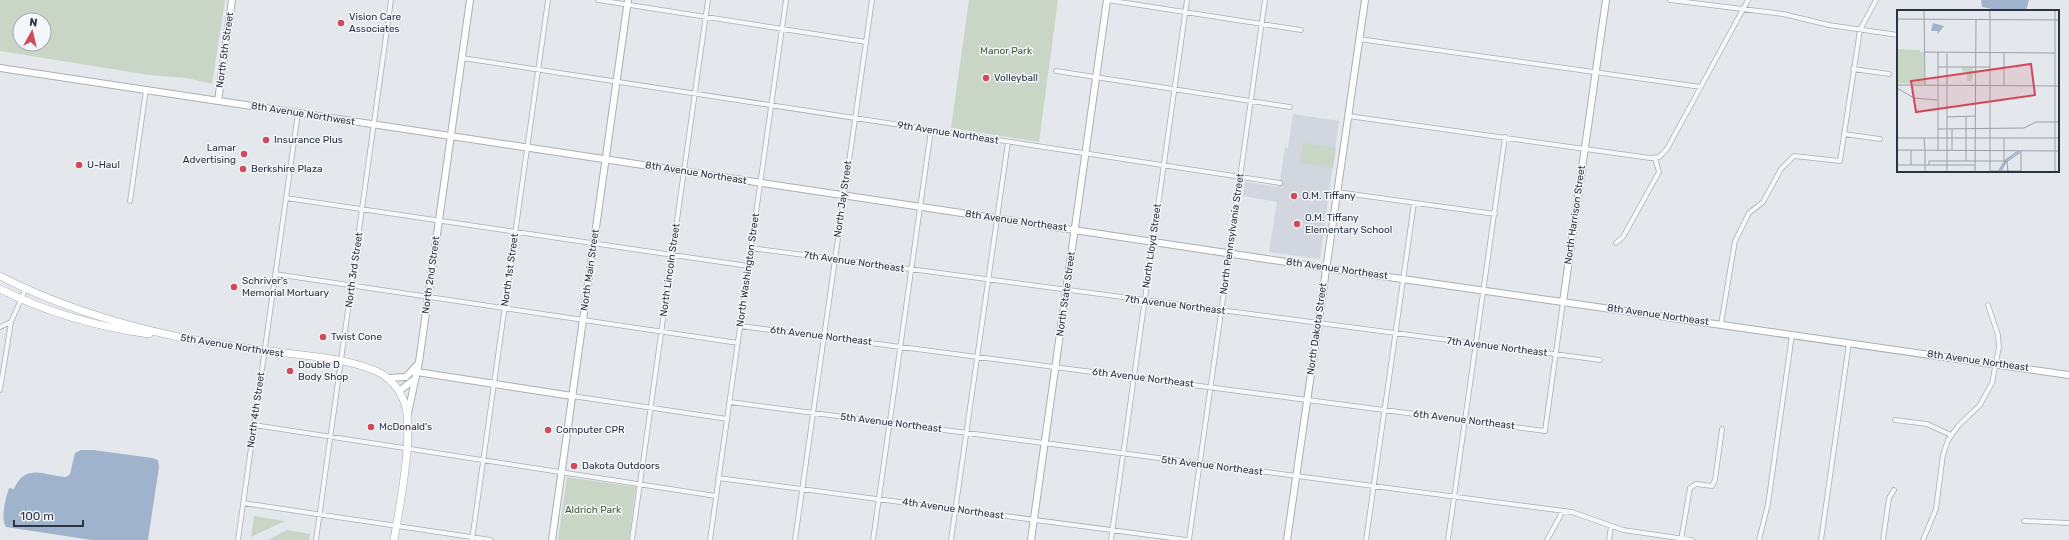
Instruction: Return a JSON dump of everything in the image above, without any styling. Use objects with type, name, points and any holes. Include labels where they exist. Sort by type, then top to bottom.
[{"type":"main road","name":"North 5th Street","points":[[218,101],[232,0]]},
{"type":"main road","name":"North 2nd Street","points":[[408,413],[419,362],[470,0]]},
{"type":"main road","name":"North State Street","points":[[1031,540],[1107,0]]},
{"type":"main road","name":"North Dakota Street","points":[[1287,540],[1365,0]]},
{"type":"main road","name":"North Harrison Street","points":[[1563,302],[1606,0]]},
{"type":"main road","name":"North Main Street","points":[[552,540],[628,2]]},
{"type":"main road","name":"8th Avenue Northwest","points":[[0,68],[605,159]]},
{"type":"main road","name":"8th Avenue Northeast","points":[[605,159],[1230,254],[2069,375]]},
{"type":"main road","name":"5th Avenue Northwest","points":[[0,276],[26,288],[100,316],[175,337]]},
{"type":"main road","name":"5th Avenue Northwest","points":[[0,289],[22,299],[72,317],[118,329],[341,362],[370,369],[387,378],[399,391]]},
{"type":"main road","points":[[387,378],[406,377],[419,362]]},
{"type":"main road","points":[[394,540],[406,449],[408,413],[399,391],[412,382],[417,374],[433,375],[572,396]]},
{"type":"main road","points":[[415,386],[421,377],[433,375]]},
{"type":"street","name":"North 3rd Street","points":[[316,540],[391,0]]},
{"type":"street","name":"North 1st Street","points":[[472,539],[548,0]]},
{"type":"street","points":[[598,0],[628,2],[706,17],[866,42]]},
{"type":"street","name":"North Lincoln Street","points":[[632,540],[708,0]]},
{"type":"street","name":"North Washington Street","points":[[710,540],[786,0]]},
{"type":"street","name":"North Jay Street","points":[[795,540],[872,0]]},
{"type":"street","points":[[1107,0],[1301,30]]},
{"type":"street","name":"North Lloyd Street","points":[[1111,540],[1187,0]]},
{"type":"street","name":"North Pennsylvania Street","points":[[1188,540],[1230,254],[1265,0]]},
{"type":"street","points":[[1670,0],[1743,8],[1860,30],[1897,35]]},
{"type":"street","points":[[1348,116],[1657,158],[1667,149],[1748,0]]},
{"type":"street","points":[[1721,324],[1734,241],[1749,213],[1763,202],[1781,169],[1794,156],[1840,161],[1860,30],[1876,0]]},
{"type":"street","points":[[1359,39],[1701,87]]},
{"type":"street","name":"9th Avenue Northeast","points":[[462,58],[1280,183]]},
{"type":"street","points":[[1853,69],[1889,74]]},
{"type":"street","points":[[1056,71],[1290,106]]},
{"type":"street","points":[[130,201],[146,90]]},
{"type":"street","name":"North 4th Street","points":[[238,540],[298,113]]},
{"type":"street","points":[[873,540],[931,130]]},
{"type":"street","points":[[1844,134],[1880,139]]},
{"type":"street","points":[[1448,540],[1505,138]]},
{"type":"street","points":[[952,540],[1008,142]]},
{"type":"street","points":[[1616,243],[1623,236],[1659,172],[1657,158]]},
{"type":"street","points":[[1337,192],[1495,214]]},
{"type":"street","points":[[286,198],[748,266]]},
{"type":"street","points":[[1366,540],[1414,203]]},
{"type":"street","name":"7th Avenue Northeast","points":[[751,248],[1066,291],[1600,360]]},
{"type":"street","points":[[275,274],[738,342]]},
{"type":"street","points":[[0,390],[10,322],[26,288]]},
{"type":"street","name":"North Harrison Street","points":[[1545,431],[1563,302]]},
{"type":"street","points":[[1923,540],[1938,502],[1945,446],[1959,425],[1983,401],[1992,383],[1999,347],[1998,334],[1988,305]]},
{"type":"street","points":[[0,328],[10,322]]},
{"type":"street","name":"6th Avenue Northeast","points":[[740,326],[1211,386],[1545,431]]},
{"type":"street","points":[[1759,540],[1768,504],[1792,335]]},
{"type":"street","points":[[1821,540],[1849,343]]},
{"type":"street","points":[[572,396],[727,418]]},
{"type":"street","name":"5th Avenue Northeast","points":[[730,402],[1577,513],[1623,530],[1692,540]]},
{"type":"street","points":[[1895,420],[1927,424],[1951,435]]},
{"type":"street","points":[[254,425],[716,496]]},
{"type":"street","points":[[1682,539],[1690,488],[1696,484],[1712,486],[1715,480],[1722,429]]},
{"type":"street","name":"4th Avenue Northeast","points":[[718,478],[1188,540]]},
{"type":"street","points":[[1883,540],[1889,498],[1894,490]]},
{"type":"street","points":[[243,503],[472,539],[491,540]]},
{"type":"street","points":[[1547,540],[1563,511]]},
{"type":"street","points":[[2024,521],[2069,523]]},
{"type":"street","points":[[1609,540],[1610,526]]},
{"type":"shaded area","points":[[1293,114],[1339,121],[1320,259],[1269,252],[1277,202],[1243,196],[1245,182],[1279,187],[1285,147],[1288,148]]},
{"type":"green space","points":[[0,0],[225,0],[212,84],[187,78],[149,75],[0,51]]},
{"type":"green space","name":"Manor Park","points":[[969,0],[1058,0],[1039,142],[951,128]]},
{"type":"green space","points":[[1303,143],[1336,148],[1333,168],[1300,163]]},
{"type":"green space","name":"Aldrich Park","points":[[567,477],[636,487],[629,540],[558,540]]},
{"type":"green space","points":[[254,516],[285,521],[251,537]]},
{"type":"green space","points":[[287,530],[310,534],[309,540],[268,540]]},
{"type":"water","points":[[1981,0],[2029,0],[2026,10],[1996,10],[1982,7]]},
{"type":"water","points":[[81,450],[93,450],[158,460],[159,467],[148,540],[92,540],[6,527],[4,523],[4,513],[9,488],[14,489],[18,481],[29,473],[36,472],[66,477],[70,474],[75,453]]},
{"type":"place","name":"Vision Care Associates","points":[[341,23]]},
{"type":"place","name":"Volleyball","points":[[986,78]]},
{"type":"place","name":"Insurance Plus","points":[[266,140]]},
{"type":"place","name":"Lamar Advertising","points":[[244,154]]},
{"type":"place","name":"U-Haul","points":[[79,165]]},
{"type":"place","name":"Berkshire Plaza","points":[[243,169]]},
{"type":"place","name":"O.M. Tiffany","points":[[1294,196]]},
{"type":"place","name":"O.M. Tiffany Elementary School","points":[[1297,224]]},
{"type":"place","name":"Schriver's Memorial Mortuary","points":[[234,287]]},
{"type":"place","name":"Twist Cone","points":[[323,337]]},
{"type":"place","name":"Double D Body Shop","points":[[290,371]]},
{"type":"place","name":"McDonald's","points":[[371,427]]},
{"type":"place","name":"Computer CPR","points":[[548,430]]},
{"type":"place","name":"Dakota Outdoors","points":[[574,466]]}]
